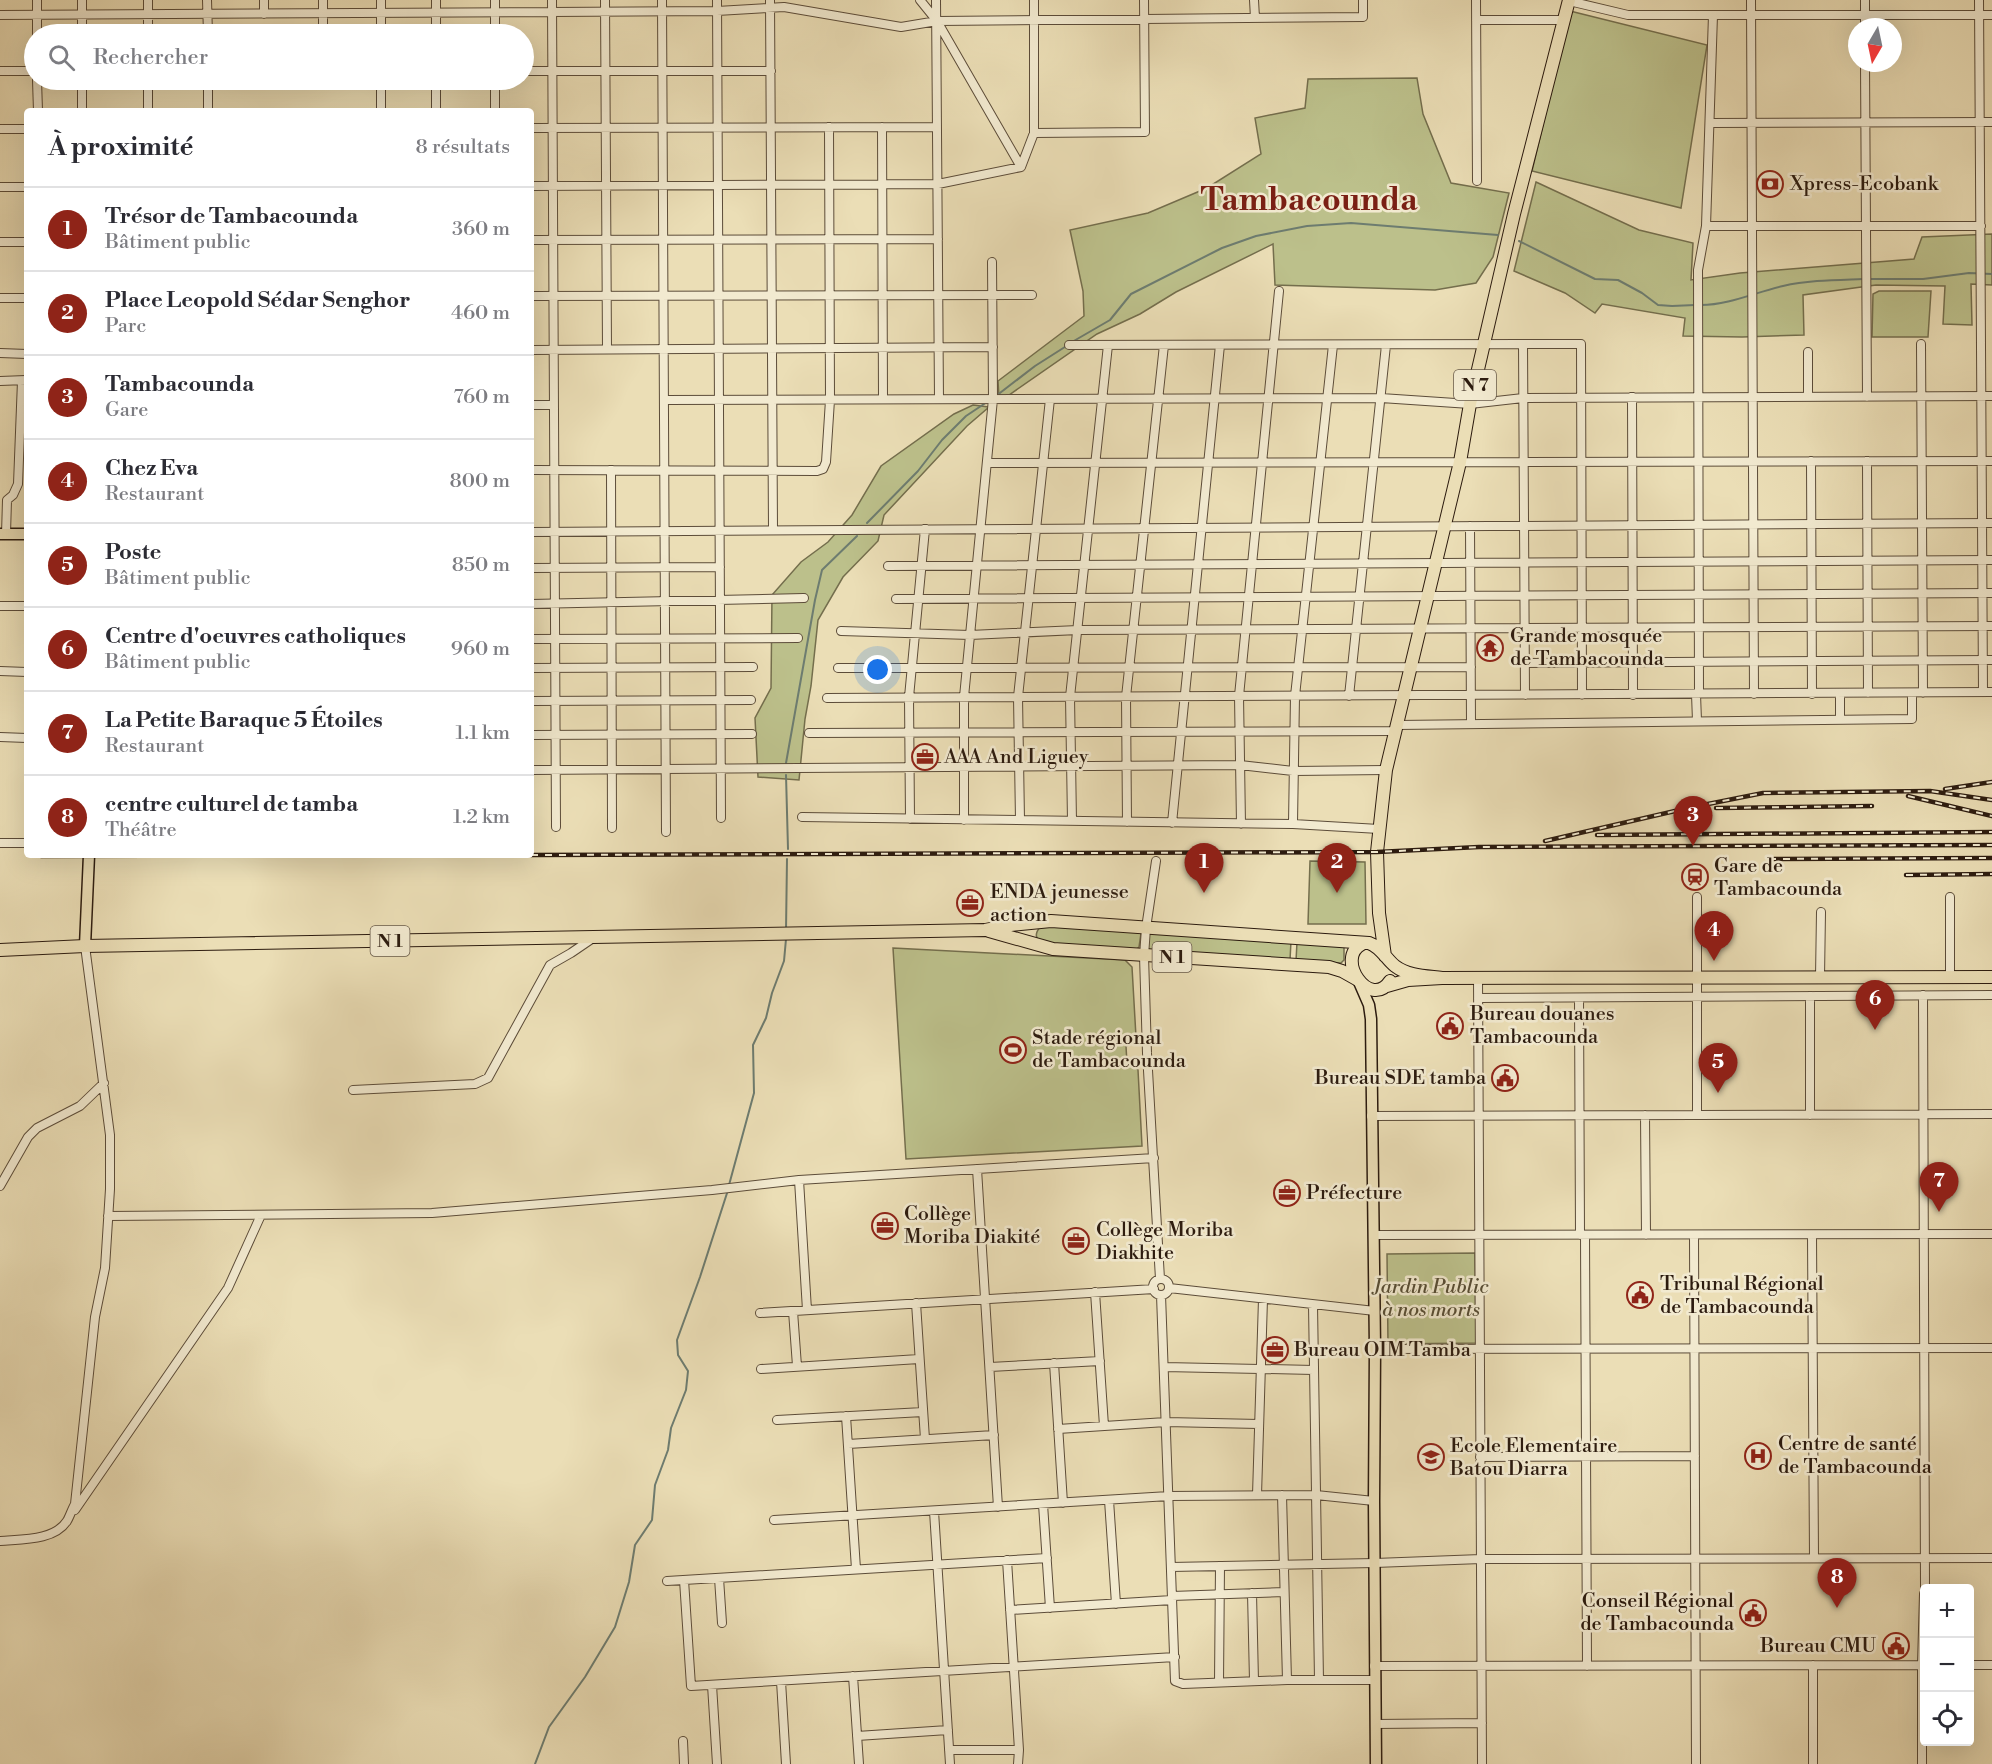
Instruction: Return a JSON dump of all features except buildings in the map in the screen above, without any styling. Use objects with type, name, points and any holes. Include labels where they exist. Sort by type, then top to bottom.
[{"type":"highway","name":"N 7","points":[[1385,956],[1379,913],[1379,829],[1386,770],[1460,462],[1470,404],[1514,214],[1569,1]]},
{"type":"highway","name":"N 7","points":[[1364,944],[1371,934],[1379,913]]},
{"type":"highway","name":"N 1","points":[[0,950],[85,946],[985,930],[1043,921],[1338,940],[1364,944]]},
{"type":"highway","name":"N 1","points":[[985,930],[1043,947],[1144,956],[1329,967],[1342,971],[1359,981]]},
{"type":"highway","points":[[1442,978],[1408,973],[1394,966],[1374,945],[1364,944],[1356,948],[1351,957],[1352,967],[1359,981],[1372,991],[1408,980],[1442,978],[1992,977]]},
{"type":"highway","points":[[1385,956],[1392,971],[1390,981],[1385,987]]},
{"type":"main road","points":[[3,534],[24,534]]},
{"type":"main road","points":[[85,946],[89,858]]},
{"type":"main road","points":[[1359,981],[1369,1005],[1371,1019],[1375,1311],[1374,1680],[1376,1764]]},
{"type":"main road","points":[[1371,1019],[1373,1005],[1385,987]]},
{"type":"street","points":[[37,0],[37,24]]},
{"type":"street","points":[[82,0],[82,24]]},
{"type":"street","points":[[148,0],[148,24]]},
{"type":"street","points":[[207,0],[208,24]]},
{"type":"street","points":[[264,0],[264,14]]},
{"type":"street","points":[[323,0],[323,24]]},
{"type":"street","points":[[381,0],[381,24]]},
{"type":"street","points":[[436,0],[436,24]]},
{"type":"street","points":[[495,0],[495,24]]},
{"type":"street","points":[[552,0],[556,827]]},
{"type":"street","points":[[605,0],[607,349]]},
{"type":"street","points":[[662,0],[666,832]]},
{"type":"street","points":[[717,0],[721,818]]},
{"type":"street","points":[[920,0],[937,21],[1021,167]]},
{"type":"street","points":[[936,0],[939,399]]},
{"type":"street","points":[[1021,167],[1034,133],[1034,0]]},
{"type":"street","points":[[1034,133],[1145,132],[1144,0]]},
{"type":"street","points":[[1254,0],[1254,18]]},
{"type":"street","points":[[0,15],[662,12],[717,11],[770,4],[901,27],[937,21],[1364,17],[1364,0]]},
{"type":"street","points":[[1476,0],[1477,181]]},
{"type":"street","points":[[1752,0],[1754,694]]},
{"type":"street","points":[[1865,0],[1865,15]]},
{"type":"street","points":[[827,698],[1988,692],[1983,660],[1981,523],[1979,0]]},
{"type":"street","points":[[1569,1],[1628,15],[1992,15]]},
{"type":"street","points":[[770,4],[773,530]]},
{"type":"street","points":[[1697,721],[1699,662],[1698,270],[1706,226],[1713,15]]},
{"type":"street","points":[[1476,20],[1565,20]]},
{"type":"street","points":[[0,71],[24,71]]},
{"type":"street","points":[[534,71],[771,71]]},
{"type":"street","points":[[1865,72],[1867,397]]},
{"type":"street","points":[[38,90],[38,108]]},
{"type":"street","points":[[82,90],[82,108]]},
{"type":"street","points":[[148,90],[148,108]]},
{"type":"street","points":[[208,90],[208,108]]},
{"type":"street","points":[[381,90],[381,108]]},
{"type":"street","points":[[436,90],[436,108]]},
{"type":"street","points":[[495,90],[495,108]]},
{"type":"street","points":[[1710,123],[1992,122]]},
{"type":"street","points":[[534,470],[773,469],[817,471],[823,468],[826,462],[830,400],[829,127]]},
{"type":"street","points":[[882,127],[883,399]]},
{"type":"street","points":[[534,128],[938,127]]},
{"type":"street","points":[[0,129],[24,129]]},
{"type":"street","points":[[534,186],[938,184],[1021,167]]},
{"type":"street","points":[[0,187],[24,187]]},
{"type":"street","points":[[1706,226],[1981,226]]},
{"type":"street","points":[[534,240],[938,239]]},
{"type":"street","points":[[0,242],[24,242]]},
{"type":"street","points":[[964,820],[964,697],[993,399],[992,262]]},
{"type":"street","points":[[1241,824],[1239,696],[1279,291]]},
{"type":"street","points":[[534,296],[1032,295]]},
{"type":"street","points":[[0,298],[24,298]]},
{"type":"street","points":[[1981,339],[1992,339]]},
{"type":"street","points":[[1523,344],[1525,695]]},
{"type":"street","points":[[1069,345],[1581,344],[1582,695]]},
{"type":"street","points":[[1921,344],[1923,693]]},
{"type":"street","points":[[1072,821],[1070,697],[1108,345]]},
{"type":"street","points":[[1127,822],[1126,697],[1164,345]]},
{"type":"street","points":[[1172,823],[1220,345]]},
{"type":"street","points":[[1293,824],[1295,696],[1333,345]]},
{"type":"street","points":[[1349,696],[1386,345]]},
{"type":"street","points":[[534,350],[993,347]]},
{"type":"street","points":[[1808,352],[1808,397]]},
{"type":"street","points":[[0,353],[24,354]]},
{"type":"street","points":[[0,381],[24,380],[18,484],[13,495],[3,499],[3,534]]},
{"type":"street","points":[[664,400],[1381,398],[1470,404],[1523,398],[1992,396]]},
{"type":"street","points":[[1632,397],[1634,695]]},
{"type":"street","points":[[1020,820],[1018,697],[1050,399]]},
{"type":"street","points":[[534,405],[553,405]]},
{"type":"street","points":[[987,463],[1992,460]]},
{"type":"street","points":[[1811,461],[1812,693]]},
{"type":"street","points":[[1867,461],[1868,693]]},
{"type":"street","points":[[611,470],[612,828]]},
{"type":"street","points":[[534,532],[1992,523]]},
{"type":"street","points":[[1470,526],[1471,724]]},
{"type":"street","points":[[910,819],[909,697],[925,529]]},
{"type":"street","points":[[888,566],[1992,560]]},
{"type":"street","points":[[534,568],[720,567]]},
{"type":"street","points":[[896,599],[1992,594]]},
{"type":"street","points":[[534,604],[804,598]]},
{"type":"street","points":[[0,606],[24,606]]},
{"type":"street","points":[[841,631],[970,635],[1078,630],[1191,629],[1992,626]]},
{"type":"street","points":[[534,639],[798,638]]},
{"type":"street","points":[[1525,663],[1992,660]]},
{"type":"street","points":[[534,668],[753,667]]},
{"type":"street","points":[[838,668],[1471,667]]},
{"type":"street","points":[[0,671],[24,672]]},
{"type":"street","points":[[1840,693],[1840,720]]},
{"type":"street","points":[[809,733],[1293,731],[1471,724],[1912,719],[1912,693]]},
{"type":"street","points":[[534,701],[751,700]]},
{"type":"street","points":[[534,735],[752,734]]},
{"type":"street","points":[[0,738],[24,738]]},
{"type":"street","points":[[534,770],[1240,765],[1293,771],[1386,770]]},
{"type":"street","points":[[801,817],[1293,824],[1379,829]]},
{"type":"street","points":[[0,843],[24,843]]},
{"type":"street","points":[[1156,861],[1144,956],[1147,1053],[1160,1279]]},
{"type":"street","points":[[1697,897],[1697,1115]]},
{"type":"street","points":[[1950,897],[1950,977]]},
{"type":"street","points":[[1820,977],[1821,912]]},
{"type":"street","points":[[353,1090],[482,1082],[488,1078],[550,964],[593,938]]},
{"type":"street","points":[[67,1522],[75,1504],[95,1317],[105,1268],[108,1216],[110,1135],[85,946]]},
{"type":"street","points":[[1478,978],[1482,1764]]},
{"type":"street","points":[[1923,995],[1925,1584]]},
{"type":"street","points":[[1478,998],[1992,995]]},
{"type":"street","points":[[1810,996],[1810,1114]]},
{"type":"street","points":[[1579,998],[1586,1348],[1587,1666]]},
{"type":"street","points":[[0,1186],[28,1137],[37,1128],[80,1106],[104,1083]]},
{"type":"street","points":[[1371,1116],[1992,1114]]},
{"type":"street","points":[[1645,1115],[1646,1235]]},
{"type":"street","points":[[108,1216],[432,1213],[712,1191],[799,1180],[1154,1158]]},
{"type":"street","points":[[977,1169],[998,1507]]},
{"type":"street","points":[[799,1180],[807,1310]]},
{"type":"street","points":[[0,1541],[46,1536],[57,1531],[67,1522],[228,1288],[261,1215]]},
{"type":"street","points":[[1374,1235],[1992,1234]]},
{"type":"street","points":[[1694,1235],[1696,1764]]},
{"type":"street","points":[[1812,1235],[1814,1558]]},
{"type":"street","points":[[760,1313],[1154,1289],[1156,1292],[1165,1294],[1169,1283],[1160,1279]]},
{"type":"street","points":[[1154,1289],[1155,1282],[1160,1279]]},
{"type":"street","points":[[1169,1288],[1375,1311]]},
{"type":"street","points":[[1095,1292],[1104,1426]]},
{"type":"street","points":[[1161,1294],[1176,1681],[1179,1683],[1374,1680]]},
{"type":"street","points":[[1257,1495],[1263,1299]]},
{"type":"street","points":[[916,1303],[925,1439]]},
{"type":"street","points":[[1313,1305],[1319,1680]]},
{"type":"street","points":[[793,1311],[797,1366]]},
{"type":"street","points":[[1375,1349],[1992,1348]]},
{"type":"street","points":[[761,1369],[920,1359]]},
{"type":"street","points":[[990,1367],[1100,1360]]},
{"type":"street","points":[[1054,1363],[1063,1503]]},
{"type":"street","points":[[1164,1367],[1314,1370]]},
{"type":"street","points":[[777,1420],[923,1412]]},
{"type":"street","points":[[846,1416],[856,1569]]},
{"type":"street","points":[[1058,1429],[1166,1422],[1259,1424]]},
{"type":"street","points":[[848,1444],[994,1435]]},
{"type":"street","points":[[1480,1457],[1695,1456]]},
{"type":"street","points":[[1282,1495],[1287,1680]]},
{"type":"street","points":[[774,1520],[1169,1496],[1316,1495],[1374,1502]]},
{"type":"street","points":[[1110,1500],[1116,1604]]},
{"type":"street","points":[[1044,1504],[1050,1608]]},
{"type":"street","points":[[934,1511],[950,1764]]},
{"type":"street","points":[[666,1581],[1047,1558]]},
{"type":"street","points":[[1171,1567],[1284,1566],[1481,1559],[1992,1558]]},
{"type":"street","points":[[1007,1560],[1018,1764]]},
{"type":"street","points":[[1219,1682],[1220,1566]]},
{"type":"street","points":[[719,1578],[722,1623]]},
{"type":"street","points":[[684,1580],[691,1686],[1174,1656]]},
{"type":"street","points":[[1010,1610],[1116,1604],[1220,1594],[1284,1592]]},
{"type":"street","points":[[1252,1593],[1254,1681]]},
{"type":"street","points":[[1813,1665],[1813,1764]]},
{"type":"street","points":[[1374,1666],[1920,1665]]},
{"type":"street","points":[[1974,1665],[1992,1665]]},
{"type":"street","points":[[853,1676],[859,1764]]},
{"type":"street","points":[[781,1681],[786,1764]]},
{"type":"street","points":[[712,1685],[717,1764]]},
{"type":"street","points":[[1922,1764],[1923,1692]]},
{"type":"street","points":[[1375,1724],[1482,1723]]},
{"type":"street","points":[[857,1736],[948,1730]]},
{"type":"street","points":[[683,1741],[684,1764]]},
{"type":"street","points":[[949,1750],[1019,1750]]},
{"type":"green space","points":[[1570,11],[1707,45],[1681,208],[1532,171]]},
{"type":"green space","points":[[1417,78],[1423,114],[1451,183],[1509,193],[1493,257],[1476,283],[1435,290],[1275,285],[1273,244],[1097,334],[1009,395],[999,398],[998,381],[1084,316],[1083,291],[1070,230],[1148,213],[1207,188],[1261,154],[1255,118],[1305,108],[1308,79]]},
{"type":"green space","points":[[1536,182],[1639,230],[1693,243],[1691,280],[1740,273],[1914,259],[1922,237],[1992,234],[1992,285],[1971,284],[1972,325],[1943,324],[1945,286],[1876,285],[1803,295],[1804,335],[1683,336],[1685,318],[1602,304],[1595,313],[1565,293],[1514,271]]},
{"type":"green space","points":[[1879,291],[1931,291],[1928,337],[1872,337],[1873,294]]},
{"type":"green space","points":[[973,405],[989,407],[967,426],[884,515],[878,541],[843,577],[818,620],[799,780],[758,777],[755,718],[771,688],[772,595],[801,562],[828,542],[852,515],[881,466],[954,414]]},
{"type":"green space","points":[[1310,861],[1365,862],[1366,924],[1308,924]]},
{"type":"green space","points":[[1041,926],[1137,930],[1141,933],[1139,947],[1134,951],[1047,946],[1036,935]]},
{"type":"green space","points":[[1150,931],[1291,941],[1290,960],[1146,951]]},
{"type":"green space","points":[[1297,942],[1344,947],[1344,960],[1341,963],[1296,961]]},
{"type":"green space","name":"Stade régional de Tambacounda","points":[[893,948],[1125,960],[1132,967],[1136,1037],[1135,1042],[1126,1046],[1127,1064],[1133,1065],[1138,1070],[1142,1146],[906,1159]]},
{"type":"green space","name":"Jardin Public à nos morts","points":[[1475,1253],[1476,1343],[1388,1344],[1387,1254]]},
{"type":"waterway","points":[[1072,342],[1110,320],[1131,294],[1222,248],[1256,236],[1307,226],[1351,223],[1498,235]]},
{"type":"waterway","points":[[1519,241],[1595,279],[1618,280],[1658,305],[1695,305]]},
{"type":"waterway","points":[[1869,279],[1923,279],[1969,273],[1992,274]]},
{"type":"waterway","points":[[1701,305],[1732,301],[1793,284],[1863,279]]},
{"type":"waterway","points":[[996,396],[1035,366],[1068,345]]},
{"type":"waterway","points":[[867,523],[918,471],[942,440],[966,416],[987,402]]},
{"type":"waterway","points":[[786,763],[822,570],[857,536]]},
{"type":"waterway","points":[[786,775],[788,849]]},
{"type":"waterway","points":[[786,930],[787,859]]},
{"type":"waterway","points":[[729,1185],[754,1093],[753,1045],[766,1018],[772,993],[784,961],[786,939]]},
{"type":"waterway","points":[[535,1764],[549,1727],[585,1677],[615,1627],[629,1582],[635,1545],[652,1520],[655,1485],[668,1450],[671,1428],[686,1390],[688,1371],[678,1355],[677,1340],[728,1190]]},
{"type":"railway","points":[[1945,789],[1992,782]]},
{"type":"railway","points":[[1545,841],[1763,793],[1930,791],[1992,800]]},
{"type":"railway","points":[[1908,796],[1992,816]]},
{"type":"railway","points":[[1716,808],[1872,806]]},
{"type":"railway","points":[[1597,835],[1992,832]]},
{"type":"railway","points":[[534,855],[1377,852],[1479,847],[1992,845]]},
{"type":"railway","points":[[1769,859],[1992,858]]},
{"type":"railway","points":[[1906,875],[1992,874]]},
{"type":"place","name":"Xpress-Ecobank","points":[[1770,184]]},
{"type":"place","name":"Grande mosquée de Tambacounda","points":[[1490,648]]},
{"type":"place","name":"AAA And Liguey","points":[[925,757]]},
{"type":"place","name":"Tambacounda","points":[[1693,846]]},
{"type":"place","name":"Gare de Tambacounda","points":[[1695,877]]},
{"type":"place","name":"Trésor de Tambacounda","points":[[1204,893]]},
{"type":"place","name":"Place Leopold Sédar Senghor","points":[[1337,893]]},
{"type":"place","name":"ENDA jeunesse action","points":[[970,903]]},
{"type":"place","name":"Chez Eva","points":[[1714,961]]},
{"type":"place","name":"Bureau douanes Tambacounda","points":[[1450,1026]]},
{"type":"place","name":"Centre d'oeuvres catholiques","points":[[1875,1030]]},
{"type":"place","name":"Stade régional de Tambacounda","points":[[1013,1050]]},
{"type":"place","name":"Bureau SDE tamba","points":[[1505,1078]]},
{"type":"place","name":"Poste","points":[[1718,1093]]},
{"type":"place","name":"Préfecture","points":[[1287,1193]]},
{"type":"place","name":"La Petite Baraque 5 Étoiles","points":[[1939,1212]]},
{"type":"place","name":"Collège Moriba Diakité","points":[[885,1226]]},
{"type":"place","name":"Collège Moriba Diakhite","points":[[1076,1241]]},
{"type":"place","name":"Tribunal Régional de Tambacounda","points":[[1640,1295]]},
{"type":"place","name":"Bureau OIM Tamba","points":[[1275,1350]]},
{"type":"place","name":"Centre de santé de Tambacounda","points":[[1758,1456]]},
{"type":"place","name":"Ecole Elementaire Batou Diarra","points":[[1431,1457]]},
{"type":"place","name":"centre culturel de tamba","points":[[1837,1608]]},
{"type":"place","name":"Conseil Régional de Tambacounda","points":[[1753,1613]]},
{"type":"place","name":"Bureau CMU","points":[[1896,1646]]},
{"type":"district","name":"Tambacounda","points":[[1309,200]]}]
